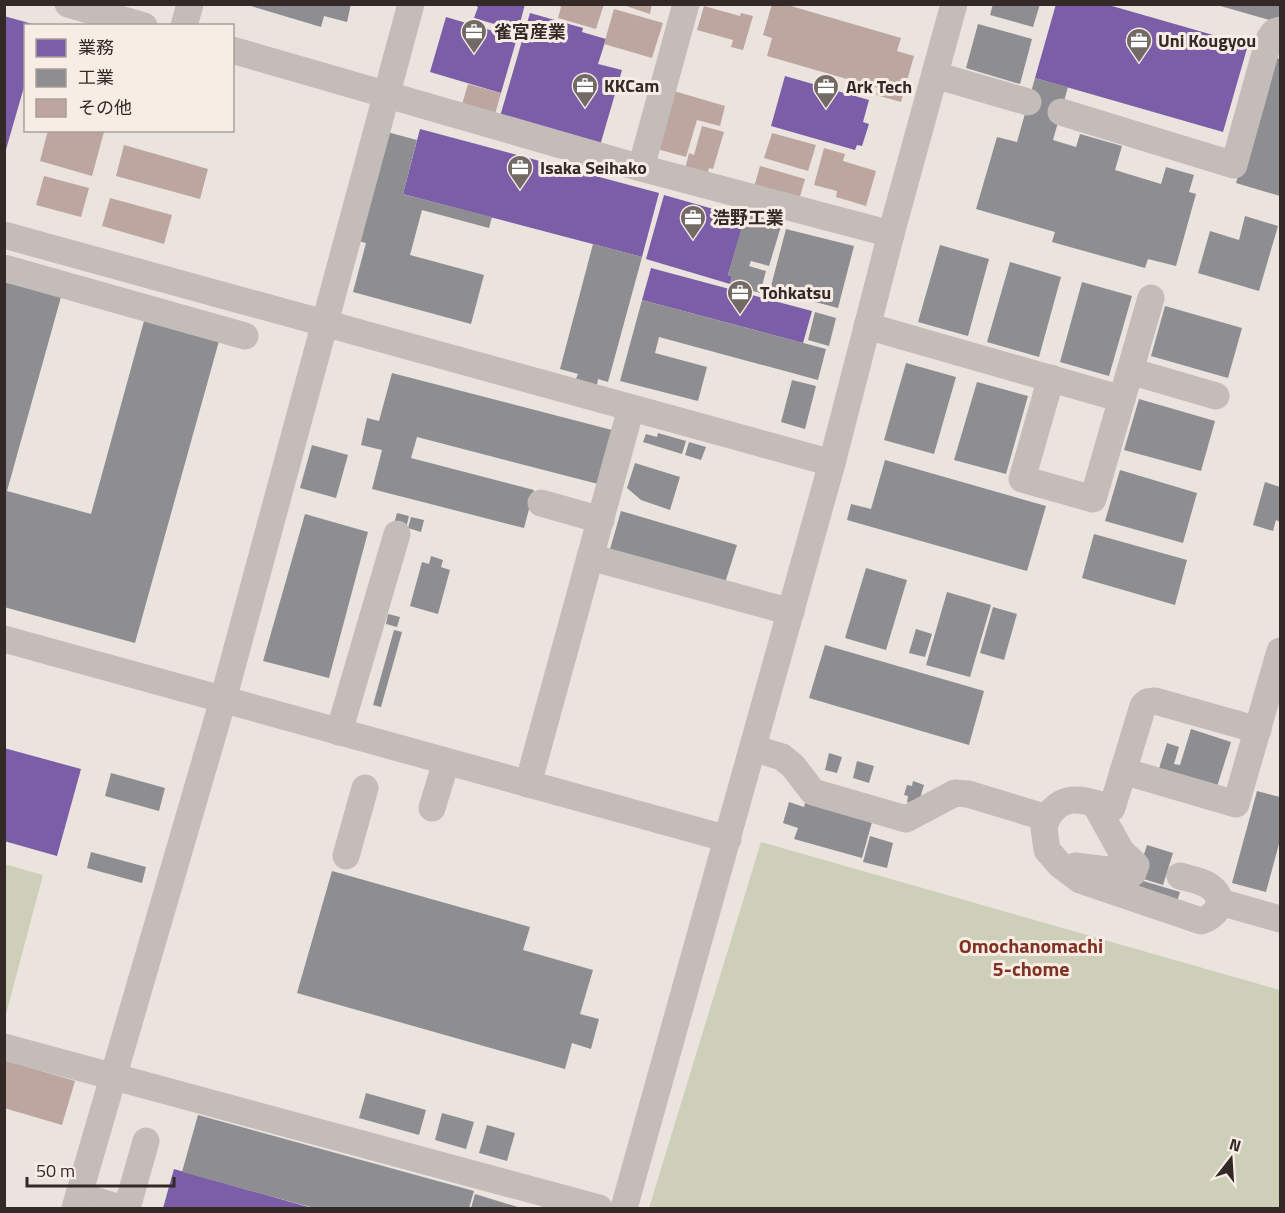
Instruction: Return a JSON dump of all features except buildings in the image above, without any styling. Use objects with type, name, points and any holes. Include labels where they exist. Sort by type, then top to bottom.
[{"type":"street","points":[[68,4],[137,24]]},
{"type":"street","points":[[185,24],[190,4]]},
{"type":"street","points":[[121,1209],[77,1202],[223,700],[411,4]]},
{"type":"street","points":[[641,168],[686,4]]},
{"type":"street","points":[[624,1209],[832,463],[891,234],[954,4]]},
{"type":"street","points":[[1061,112],[1234,165],[1269,39],[1274,32],[1281,30]]},
{"type":"street","points":[[234,51],[641,168],[891,234]]},
{"type":"street","points":[[935,75],[1028,102]]},
{"type":"street","points":[[4,236],[832,463]]},
{"type":"street","points":[[4,268],[245,336]]},
{"type":"street","points":[[1051,378],[1022,478],[1093,499],[1150,298]]},
{"type":"street","points":[[867,326],[1122,399]]},
{"type":"street","points":[[1130,371],[1216,396]]},
{"type":"street","points":[[528,784],[631,408]]},
{"type":"street","points":[[541,504],[601,520]]},
{"type":"street","points":[[339,732],[398,534]]},
{"type":"street","points":[[590,557],[791,612]]},
{"type":"street","points":[[4,639],[728,840]]},
{"type":"street","points":[[1123,771],[1236,804],[1281,651]]},
{"type":"street","points":[[1180,876],[1210,886],[1217,892],[1220,902],[1217,910],[1208,919],[1201,921],[1080,880],[1060,865],[1047,850],[1044,828],[1047,818],[1053,808],[1063,801],[1078,799],[1112,808],[1143,706],[1147,702],[1155,701],[1258,730]]},
{"type":"street","points":[[753,748],[782,757],[793,766],[813,792],[906,819],[955,793],[968,794],[1047,818]]},
{"type":"street","points":[[432,807],[446,762]]},
{"type":"street","points":[[346,856],[365,788]]},
{"type":"street","points":[[1060,865],[1133,873],[1136,865],[1121,851],[1095,804]]},
{"type":"street","points":[[1220,902],[1281,919]]},
{"type":"street","points":[[4,1047],[599,1209]]},
{"type":"street","points":[[127,1209],[147,1141]]},
{"type":"green space","points":[[761,842],[1280,990],[1280,1208],[649,1208]]},
{"type":"green space","points":[[4,864],[43,875],[5,1018],[4,1018]]},
{"type":"place","name":"雀宮産業","points":[[474,55]]},
{"type":"place","name":"Uni Kougyou","points":[[1139,64]]},
{"type":"place","name":"KKCam","points":[[585,109]]},
{"type":"place","name":"Ark Tech","points":[[826,110]]},
{"type":"place","name":"Isaka Seihako","points":[[520,191]]},
{"type":"place","name":"浩野工業","points":[[693,241]]},
{"type":"place","name":"Tohkatsu","points":[[740,316]]},
{"type":"district","name":"Omochanomachi 5-chome","points":[[1031,958]]}]
